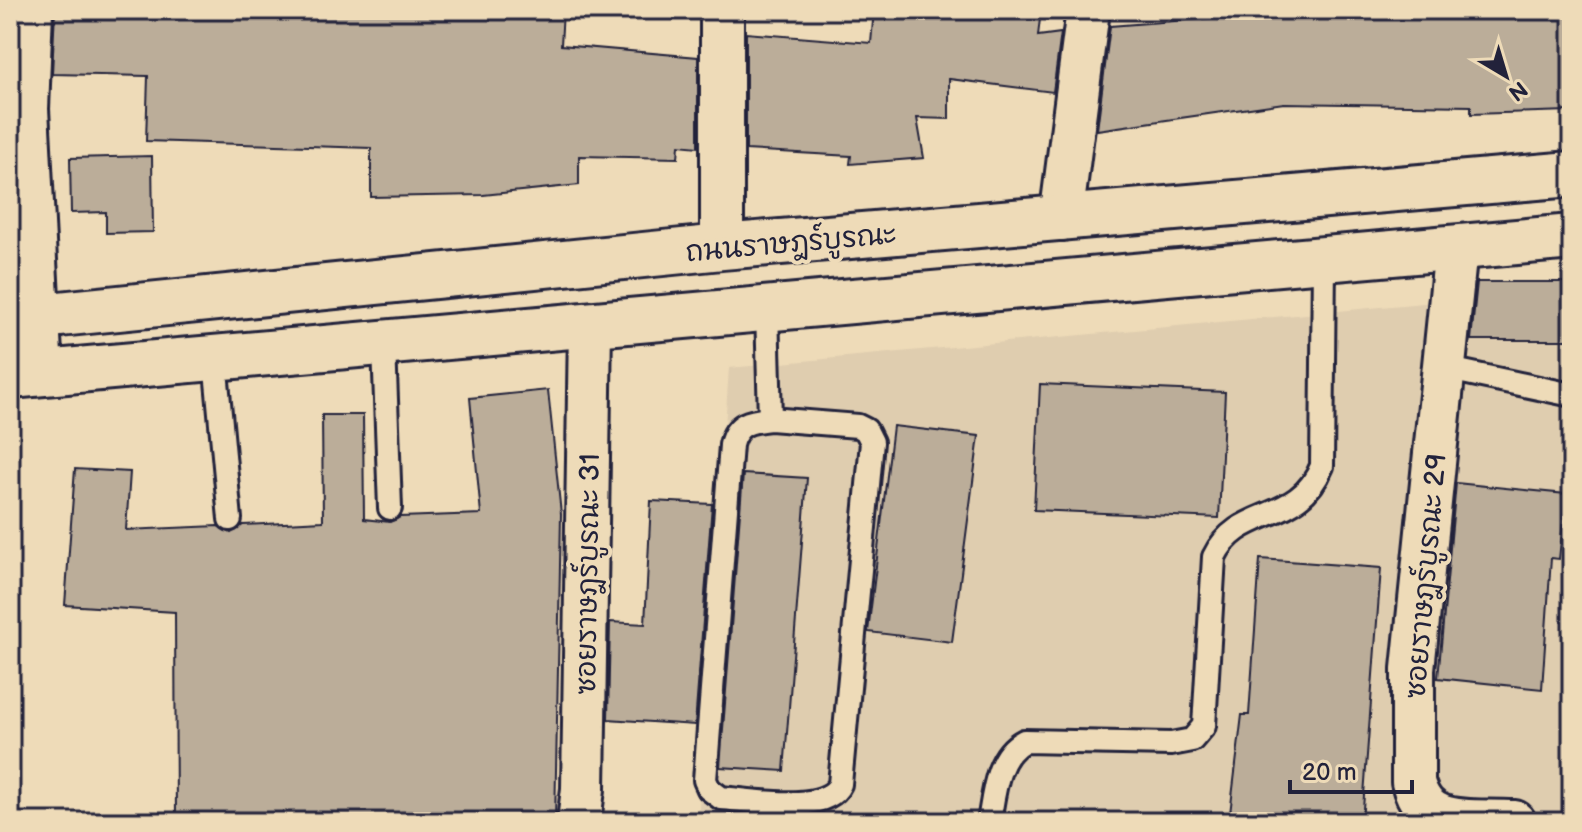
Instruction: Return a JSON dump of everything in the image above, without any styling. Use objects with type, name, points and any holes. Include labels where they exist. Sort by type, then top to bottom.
[{"type":"main road","name":"ถนนราษฎร์บูรณะ","points":[[24,318],[722,247],[1572,174]]},
{"type":"main road","points":[[26,375],[384,346],[1572,237]]},
{"type":"street","points":[[26,375],[24,318],[31,10]]},
{"type":"street","points":[[722,10],[722,247]]},
{"type":"street","points":[[1061,219],[1088,10]]},
{"type":"street","name":"ซอยราษฎร์บูรณะ 29","points":[[1456,248],[1413,669],[1413,782],[1417,799],[1428,813],[1446,820],[1514,822]]},
{"type":"street","name":"ซอยราษฎร์บูรณะ 31","points":[[579,822],[583,789],[590,508],[590,326]]},
{"type":"lane","points":[[989,822],[998,773],[1011,747],[1024,741],[1171,744],[1192,740],[1204,726],[1214,557],[1223,536],[1298,502],[1314,486],[1322,466],[1324,261]]},
{"type":"lane","points":[[767,310],[770,419]]},
{"type":"lane","points":[[384,346],[390,508]]},
{"type":"lane","points":[[215,360],[230,519]]},
{"type":"lane","points":[[1444,368],[1572,395]]},
{"type":"lane","points":[[770,419],[858,426],[866,430],[872,442],[840,784],[836,793],[819,802],[721,798],[709,789],[705,780],[731,445],[733,435],[745,423],[770,419]]},
{"type":"shaded area","points":[[1572,289],[1572,822],[698,822],[729,368]]},
{"type":"building","points":[[55,10],[563,10],[561,45],[698,57],[698,147],[679,145],[678,158],[579,156],[579,185],[483,195],[371,197],[371,148],[146,141],[148,76],[52,74]]},
{"type":"building","points":[[874,10],[1041,10],[1038,36],[1061,33],[1053,92],[949,79],[949,119],[917,118],[924,158],[850,164],[851,156],[746,150],[746,33],[871,43]]},
{"type":"building","points":[[1318,10],[1570,10],[1569,111],[1471,114],[1471,106],[1284,103],[1097,130],[1110,26]]},
{"type":"building","points":[[152,156],[153,232],[106,233],[106,212],[71,213],[70,158]]},
{"type":"building","points":[[1477,282],[1572,282],[1572,340],[1471,340]]},
{"type":"building","points":[[1040,384],[1225,392],[1219,518],[1034,510]]},
{"type":"building","points":[[548,390],[561,514],[555,822],[176,822],[175,612],[65,605],[75,469],[130,472],[126,530],[218,526],[231,533],[243,525],[323,521],[322,415],[363,415],[364,519],[390,522],[400,517],[481,514],[470,398]]},
{"type":"building","points":[[893,426],[979,436],[952,642],[868,632]]},
{"type":"building","points":[[743,474],[807,478],[784,771],[720,767]]},
{"type":"building","points":[[1456,483],[1566,494],[1559,559],[1551,558],[1542,689],[1438,678]]},
{"type":"building","points":[[651,501],[712,504],[695,725],[608,719],[610,622],[645,624]]},
{"type":"building","points":[[1260,559],[1381,568],[1362,822],[1229,822],[1242,715],[1249,715]]}]
